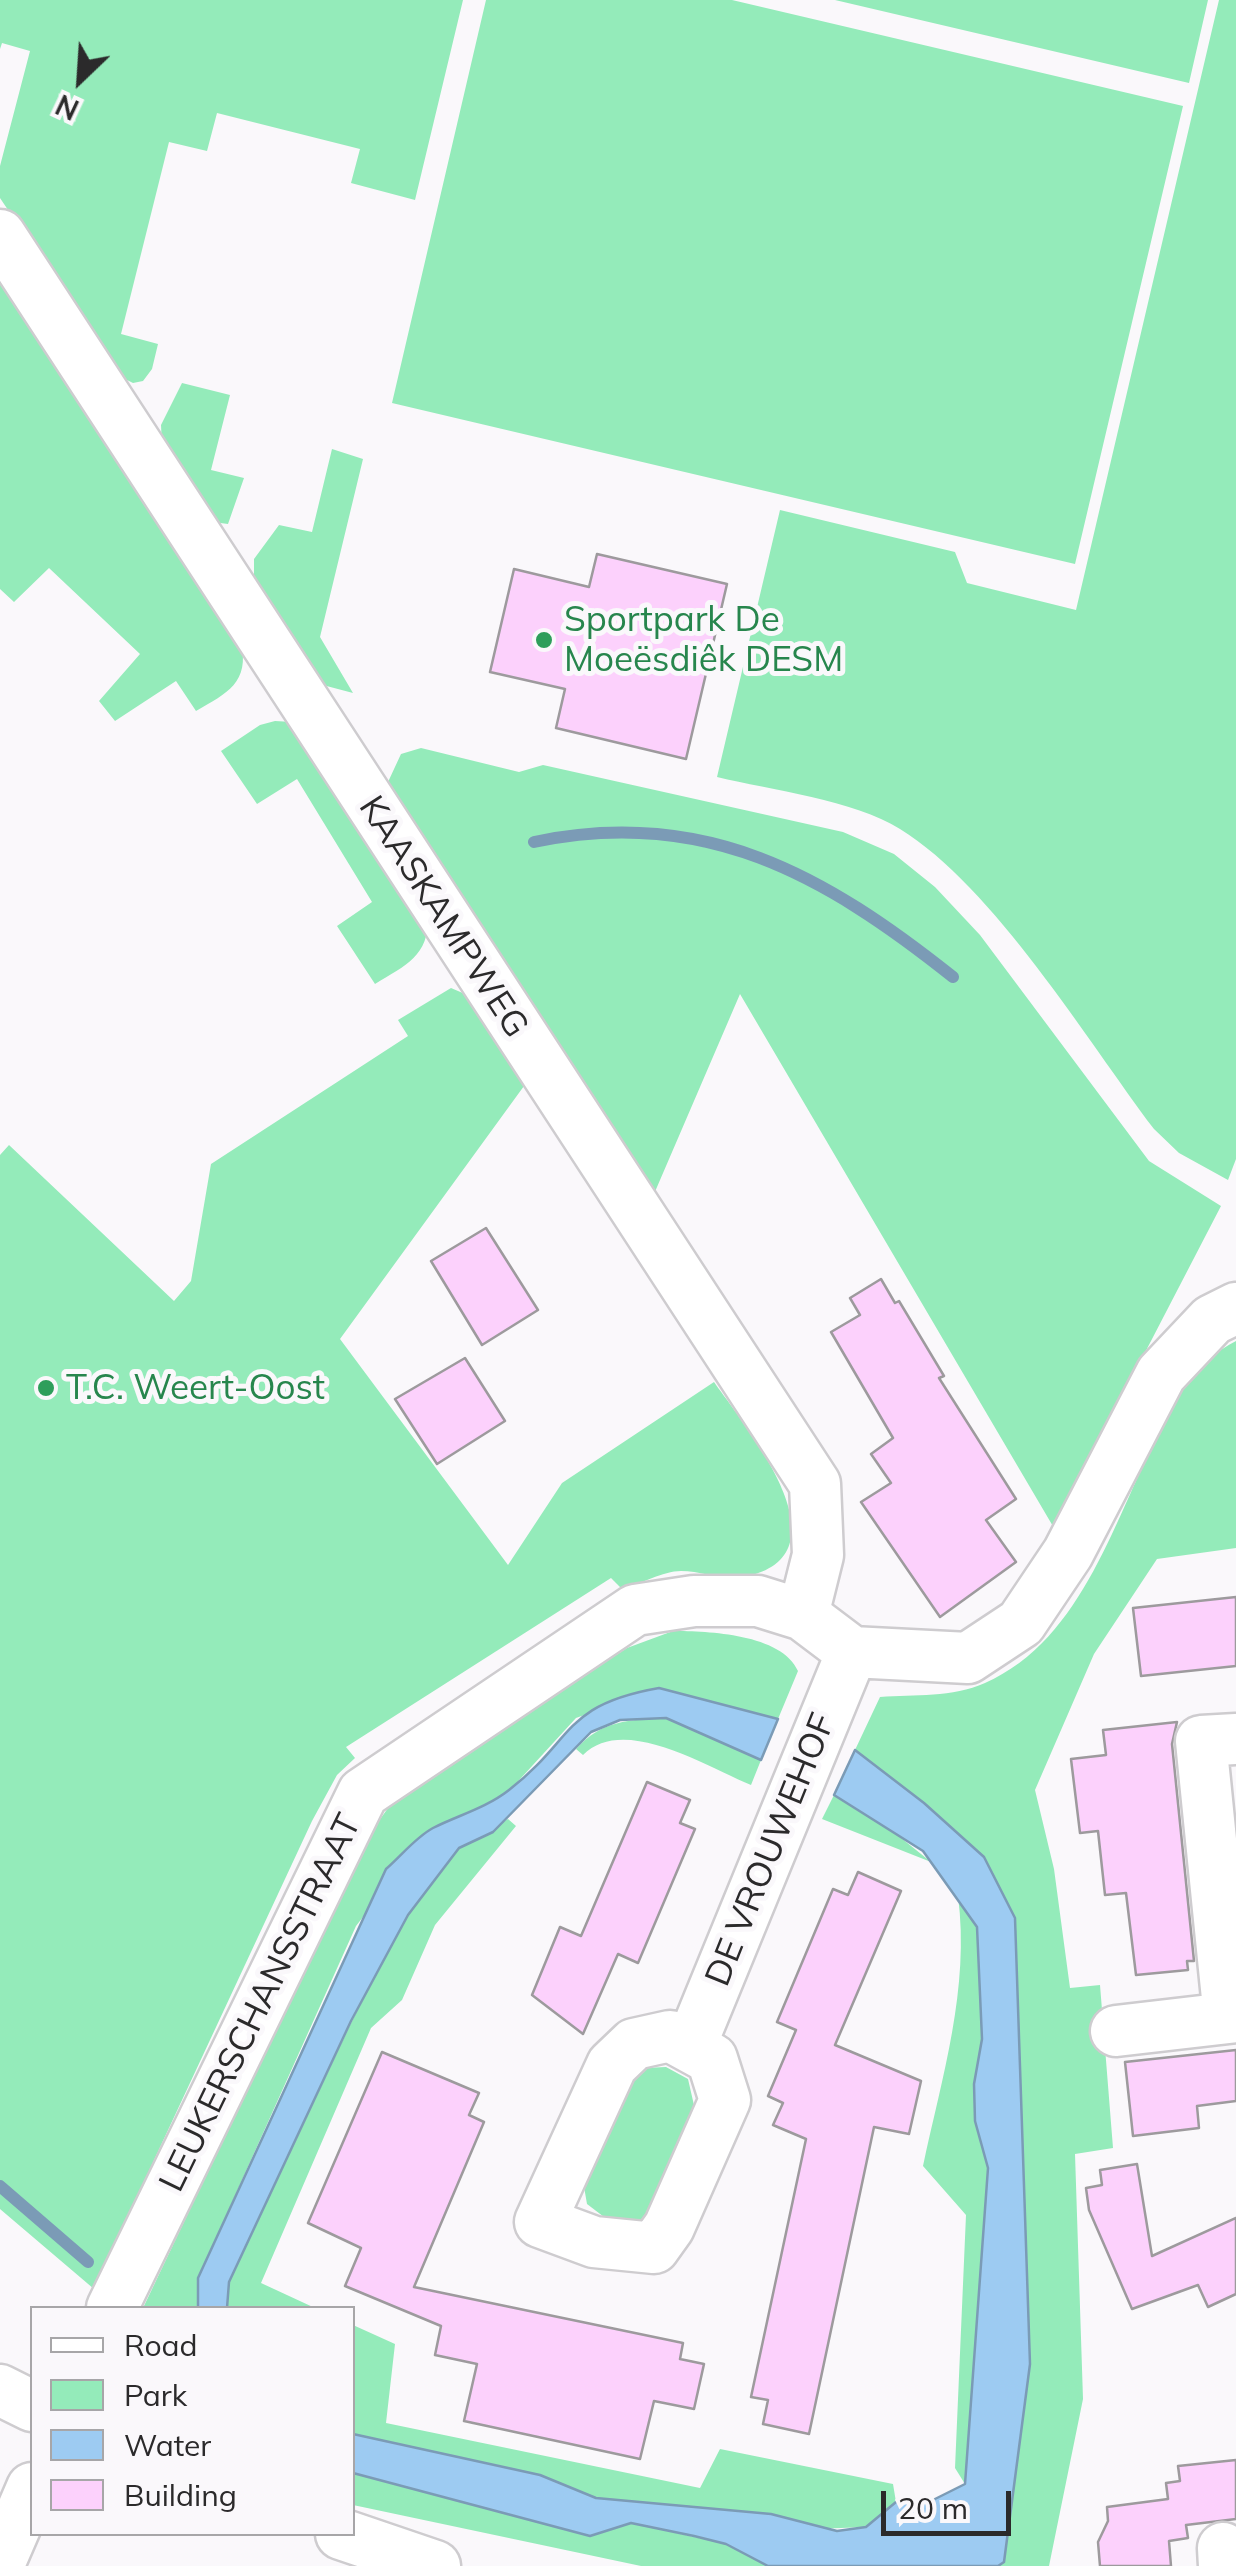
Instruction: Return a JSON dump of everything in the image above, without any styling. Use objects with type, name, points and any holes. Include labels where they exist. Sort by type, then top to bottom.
[{"type":"street","name":"KAASKAMPWEG","points":[[0,235],[816,1484],[818,1555],[802,1615]]},
{"type":"street","points":[[852,1652],[968,1658],[1021,1623],[1068,1553],[1161,1374],[1212,1320],[1236,1308]]},
{"type":"street","name":"LEUKERSCHANSSTRAAT","points":[[113,2306],[363,1793],[635,1610],[694,1601],[758,1601],[802,1615],[852,1652]]},
{"type":"street","name":"DE VROUWEHOF","points":[[690,2047],[852,1652]]},
{"type":"street","points":[[1116,2031],[1232,2017],[1201,1741],[1236,1739]]},
{"type":"street","points":[[0,2390],[30,2405]]},
{"type":"street","points":[[0,2562],[30,2493]]},
{"type":"street","points":[[346,2536],[435,2566]]},
{"type":"green space","points":[[0,0],[463,0],[415,200],[351,183],[360,149],[217,113],[207,151],[169,142],[121,334],[158,344],[152,369],[143,381],[133,383],[119,376],[0,198],[0,166],[30,51],[2,43],[0,49]]},
{"type":"green space","points":[[486,0],[732,0],[1183,106],[1075,564],[392,403]]},
{"type":"green space","points":[[835,0],[1208,0],[1189,83]]},
{"type":"green space","points":[[1219,0],[1236,0],[1236,1159],[1228,1180],[1179,1153],[1154,1129],[1037,967],[970,888],[935,855],[900,829],[860,810],[717,777],[780,510],[955,552],[967,583],[1076,610]]},
{"type":"green space","points":[[0,275],[241,642],[239,677],[226,692],[196,711],[176,681],[115,721],[99,701],[140,654],[49,568],[14,602],[0,589]]},
{"type":"green space","points":[[182,383],[230,395],[211,470],[244,478],[228,524],[213,522],[162,445],[161,425]]},
{"type":"green space","points":[[332,449],[363,459],[320,637],[353,693],[319,684],[254,584],[254,559],[279,525],[312,532]]},
{"type":"green space","points":[[292,722],[428,917],[424,941],[414,958],[375,984],[337,926],[372,902],[297,779],[257,804],[221,751],[260,725]]},
{"type":"green space","points":[[421,748],[519,772],[543,765],[843,832],[894,854],[935,887],[980,935],[1149,1161],[1221,1206],[1054,1528],[740,994],[654,1194],[388,782],[401,754]]},
{"type":"green space","points":[[451,988],[472,997],[524,1086],[340,1339],[508,1565],[562,1483],[714,1382],[781,1485],[790,1515],[791,1541],[778,1562],[749,1576],[674,1572],[623,1590],[611,1578],[346,1747],[355,1758],[337,1775],[312,1821],[94,2289],[0,2209],[0,1155],[9,1145],[174,1301],[191,1281],[211,1164],[408,1036],[398,1020]]},
{"type":"green space","points":[[1236,1341],[1236,1548],[1157,1559],[1094,1654],[1035,1790],[1054,1869],[1070,1988],[1100,1985],[1113,2148],[1075,2154],[1083,2399],[1049,2566],[998,2566],[1004,2562],[1030,2364],[1015,1918],[984,1857],[924,1803],[855,1750],[880,1697],[972,1688],[1019,1663],[1048,1637],[1094,1571],[1184,1388],[1211,1357]]},
{"type":"green space","points":[[673,1631],[743,1637],[777,1649],[798,1671],[778,1719],[659,1688],[576,1718],[511,1789],[470,1814],[431,1829],[356,1926],[198,2278],[198,2306],[144,2306],[318,1940],[378,1822],[396,1797],[627,1648]]},
{"type":"green space","points":[[666,1718],[761,1760],[751,1785],[689,1756],[642,1741],[600,1744],[583,1755],[576,1749],[606,1727]]},
{"type":"green space","points":[[834,1795],[880,1821],[931,1862],[822,1819]]},
{"type":"green space","points":[[508,1819],[516,1826],[435,1925],[402,2000],[371,2028],[261,2283],[311,2306],[227,2306],[229,2282],[352,2021],[408,1914],[459,1848]]},
{"type":"green space","points":[[958,1896],[977,1927],[982,2039],[974,2084],[988,2168],[965,2484],[955,2468],[966,2215],[923,2166],[957,1998],[961,1930]]},
{"type":"green space","points":[[666,2067],[688,2079],[696,2114],[655,2212],[632,2226],[608,2220],[587,2204],[583,2181],[629,2078],[645,2068]]},
{"type":"green space","points":[[355,2326],[395,2344],[386,2423],[700,2488],[720,2449],[893,2484],[896,2502],[866,2527],[816,2529],[771,2514],[596,2498],[540,2475],[355,2434]]},
{"type":"green space","points":[[355,2474],[590,2536],[631,2523],[726,2544],[768,2566],[641,2566],[355,2505]]},
{"type":"water","points":[[659,1688],[778,1719],[761,1760],[666,1718],[620,1720],[591,1732],[493,1832],[459,1848],[408,1915],[351,2021],[229,2282],[227,2306],[198,2306],[198,2278],[386,1869],[427,1832],[509,1790],[586,1714],[627,1695]]},
{"type":"water","points":[[855,1750],[924,1803],[984,1857],[1015,1918],[1030,2364],[1004,2562],[998,2566],[768,2566],[726,2544],[694,2536],[631,2523],[590,2536],[355,2474],[355,2434],[540,2475],[596,2498],[771,2514],[837,2531],[866,2527],[896,2502],[931,2501],[965,2484],[988,2168],[975,2121],[974,2084],[982,2039],[977,1927],[923,1851],[834,1795]]},
{"type":"building","points":[[597,554],[727,584],[686,759],[556,728],[565,689],[490,672],[514,569],[589,587]]},
{"type":"building","points":[[486,1228],[538,1310],[482,1345],[431,1261]]},
{"type":"building","points":[[881,1279],[895,1303],[899,1301],[944,1376],[939,1378],[1016,1499],[986,1520],[1016,1562],[940,1617],[861,1502],[891,1483],[871,1454],[893,1438],[831,1332],[860,1315],[850,1298]]},
{"type":"building","points":[[465,1358],[505,1421],[437,1464],[395,1399]]},
{"type":"building","points":[[1236,1597],[1236,1666],[1141,1676],[1133,1608]]},
{"type":"building","points":[[1177,1722],[1172,1744],[1194,1961],[1187,1961],[1188,1970],[1136,1975],[1126,1893],[1105,1895],[1098,1831],[1080,1833],[1071,1759],[1106,1755],[1103,1730]]},
{"type":"building","points":[[647,1782],[690,1800],[680,1823],[695,1829],[638,1963],[618,1954],[583,2034],[532,1995],[560,1927],[581,1936]]},
{"type":"building","points":[[858,1872],[901,1891],[835,2045],[921,2081],[909,2134],[874,2127],[809,2434],[763,2424],[768,2400],[751,2397],[806,2139],[773,2125],[783,2103],[768,2096],[796,2030],[777,2022],[833,1889],[848,1895]]},
{"type":"building","points":[[1236,2050],[1236,2101],[1197,2106],[1199,2128],[1133,2136],[1125,2062]]},
{"type":"building","points":[[382,2052],[479,2093],[469,2115],[484,2122],[414,2287],[683,2343],[680,2359],[704,2364],[694,2409],[654,2401],[640,2459],[464,2421],[477,2364],[435,2355],[441,2326],[345,2286],[361,2248],[308,2223]]},
{"type":"building","points":[[1137,2164],[1152,2256],[1236,2218],[1236,2294],[1208,2307],[1198,2285],[1132,2309],[1089,2210],[1086,2188],[1102,2185],[1100,2170]]},
{"type":"building","points":[[1236,2460],[1236,2519],[1186,2525],[1188,2538],[1169,2541],[1171,2566],[1100,2566],[1098,2542],[1108,2521],[1107,2507],[1168,2499],[1166,2483],[1180,2481],[1178,2466]]},
{"type":"waterway","points":[[534,842],[596,833],[653,834],[708,842],[759,858],[809,880],[857,908],[953,977]]},
{"type":"waterway","points":[[0,2186],[88,2262]]},
{"type":"place","name":"Sportpark De Moeësdiêk DESM","points":[[544,640]]},
{"type":"place","name":"T.C. Weert-Oost","points":[[46,1388]]}]
